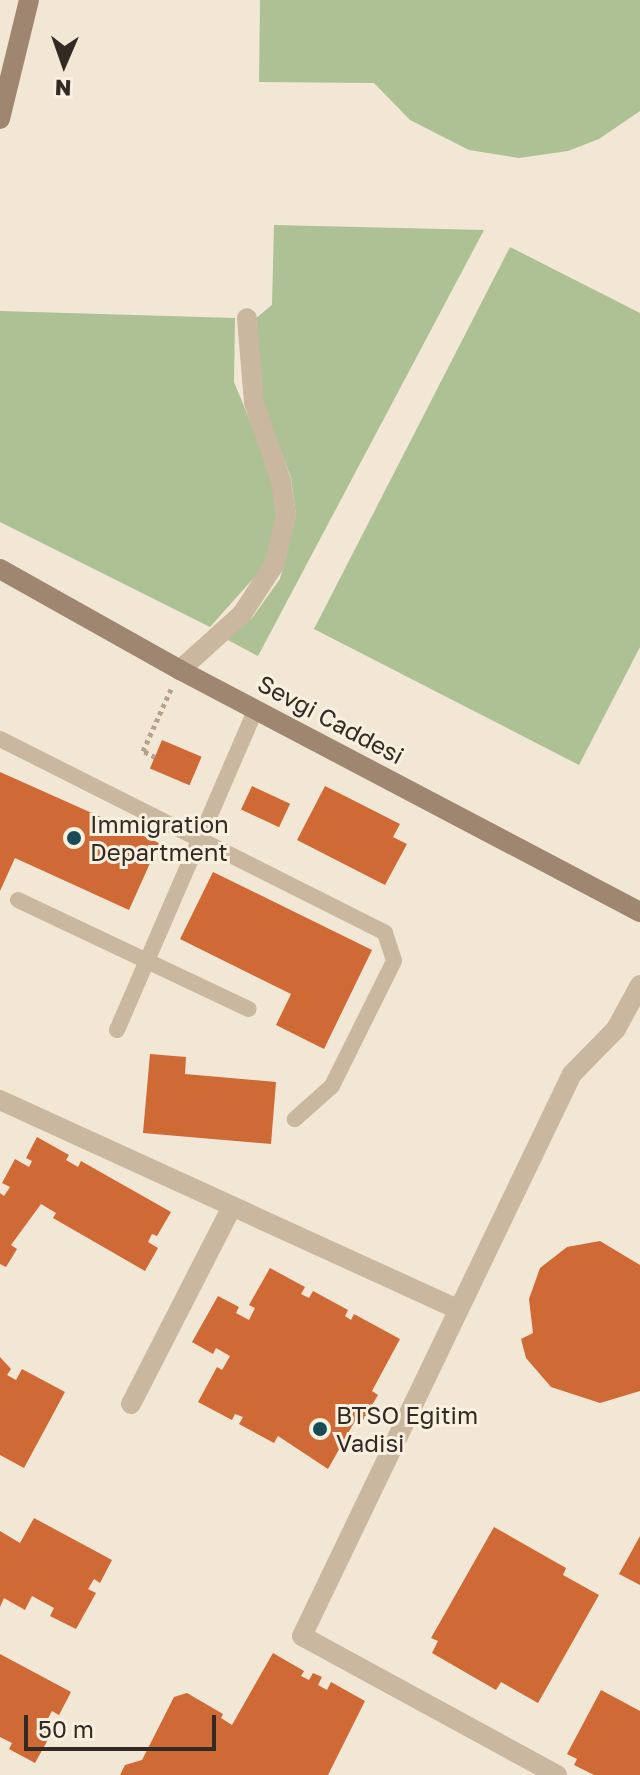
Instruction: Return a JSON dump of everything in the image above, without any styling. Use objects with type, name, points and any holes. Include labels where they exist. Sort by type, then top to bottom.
[{"type":"street","points":[[0,119],[29,0]]},
{"type":"street","points":[[180,670],[242,614],[274,565],[286,516],[281,481],[254,402],[247,318]]},
{"type":"street","name":"Sevgi Caddesi","points":[[0,569],[180,670],[640,912]]},
{"type":"street","points":[[557,1775],[302,1636],[455,1308],[572,1074],[616,1029],[640,985]]},
{"type":"street","points":[[0,1100],[455,1308]]},
{"type":"street","points":[[131,1404],[232,1207]]},
{"type":"lane","points":[[117,1030],[256,709]]},
{"type":"lane","points":[[0,739],[200,837],[385,933],[394,961],[332,1086],[295,1119]]},
{"type":"lane","points":[[18,900],[249,1009]]},
{"type":"path","points":[[155,757],[143,751],[180,670]]},
{"type":"green space","points":[[260,0],[640,0],[640,111],[599,139],[568,151],[519,158],[469,150],[410,120],[374,83],[259,82]]},
{"type":"green space","points":[[274,225],[484,230],[258,656],[224,638],[252,618],[280,579],[296,516],[291,478],[259,392],[255,319],[272,305]]},
{"type":"green space","points":[[510,247],[640,313],[640,647],[579,765],[314,629]]},
{"type":"green space","points":[[0,311],[235,318],[234,382],[275,481],[280,509],[268,562],[210,627],[0,522]]},
{"type":"building","points":[[162,740],[202,757],[189,785],[150,769]]},
{"type":"building","name":"Immigration Department","points":[[0,772],[159,843],[129,910],[15,858],[0,891]]},
{"type":"building","points":[[252,786],[290,804],[279,827],[241,810]]},
{"type":"building","points":[[325,786],[400,824],[393,837],[407,844],[385,885],[297,840]]},
{"type":"building","points":[[213,872],[372,950],[324,1049],[276,1025],[291,994],[180,939]]},
{"type":"building","points":[[150,1054],[186,1057],[185,1074],[276,1082],[271,1144],[143,1133]]},
{"type":"building","points":[[37,1137],[69,1155],[66,1160],[78,1167],[81,1161],[171,1212],[157,1236],[152,1234],[148,1242],[158,1248],[145,1271],[53,1218],[56,1213],[41,1204],[11,1245],[17,1249],[6,1267],[0,1264],[0,1193],[4,1196],[10,1187],[2,1183],[15,1159],[29,1167],[32,1161],[26,1158]]},
{"type":"building","points":[[600,1241],[640,1265],[640,1391],[600,1403],[551,1387],[526,1358],[521,1339],[533,1333],[529,1299],[540,1268],[567,1247]]},
{"type":"building","points":[[270,1268],[305,1287],[301,1294],[309,1298],[313,1291],[348,1310],[345,1316],[351,1320],[354,1314],[400,1339],[372,1391],[378,1395],[362,1422],[356,1419],[328,1469],[278,1436],[274,1443],[239,1424],[243,1417],[235,1414],[232,1420],[198,1402],[217,1367],[222,1370],[230,1356],[216,1348],[213,1354],[192,1342],[218,1296],[239,1307],[236,1313],[249,1320],[255,1308],[249,1305]]},
{"type":"building","points":[[0,1357],[11,1369],[7,1375],[16,1380],[22,1369],[65,1392],[24,1468],[0,1455]]},
{"type":"building","points":[[34,1518],[112,1560],[100,1583],[94,1579],[88,1589],[96,1593],[76,1629],[50,1616],[54,1608],[32,1596],[25,1610],[4,1598],[0,1607],[0,1531],[20,1543]]},
{"type":"building","points":[[494,1527],[566,1568],[563,1575],[599,1595],[538,1703],[501,1682],[496,1690],[432,1653],[438,1641],[431,1638]]},
{"type":"building","points":[[640,1536],[640,1585],[619,1574]]},
{"type":"building","points":[[273,1653],[304,1671],[301,1676],[309,1680],[313,1673],[322,1677],[318,1685],[327,1690],[331,1682],[365,1701],[328,1775],[120,1775],[125,1765],[142,1760],[174,1697],[187,1693],[223,1714],[221,1718],[232,1725]]},
{"type":"building","points":[[0,1654],[71,1692],[59,1715],[52,1711],[46,1722],[55,1727],[35,1763],[9,1749],[12,1743],[0,1737]]},
{"type":"building","points":[[601,1690],[640,1711],[640,1775],[594,1775],[574,1765],[577,1759],[567,1754]]},
{"type":"place","name":"Immigration Department","points":[[74,838]]},
{"type":"place","name":"BTSO Eğitim Vadisi","points":[[320,1429]]}]
